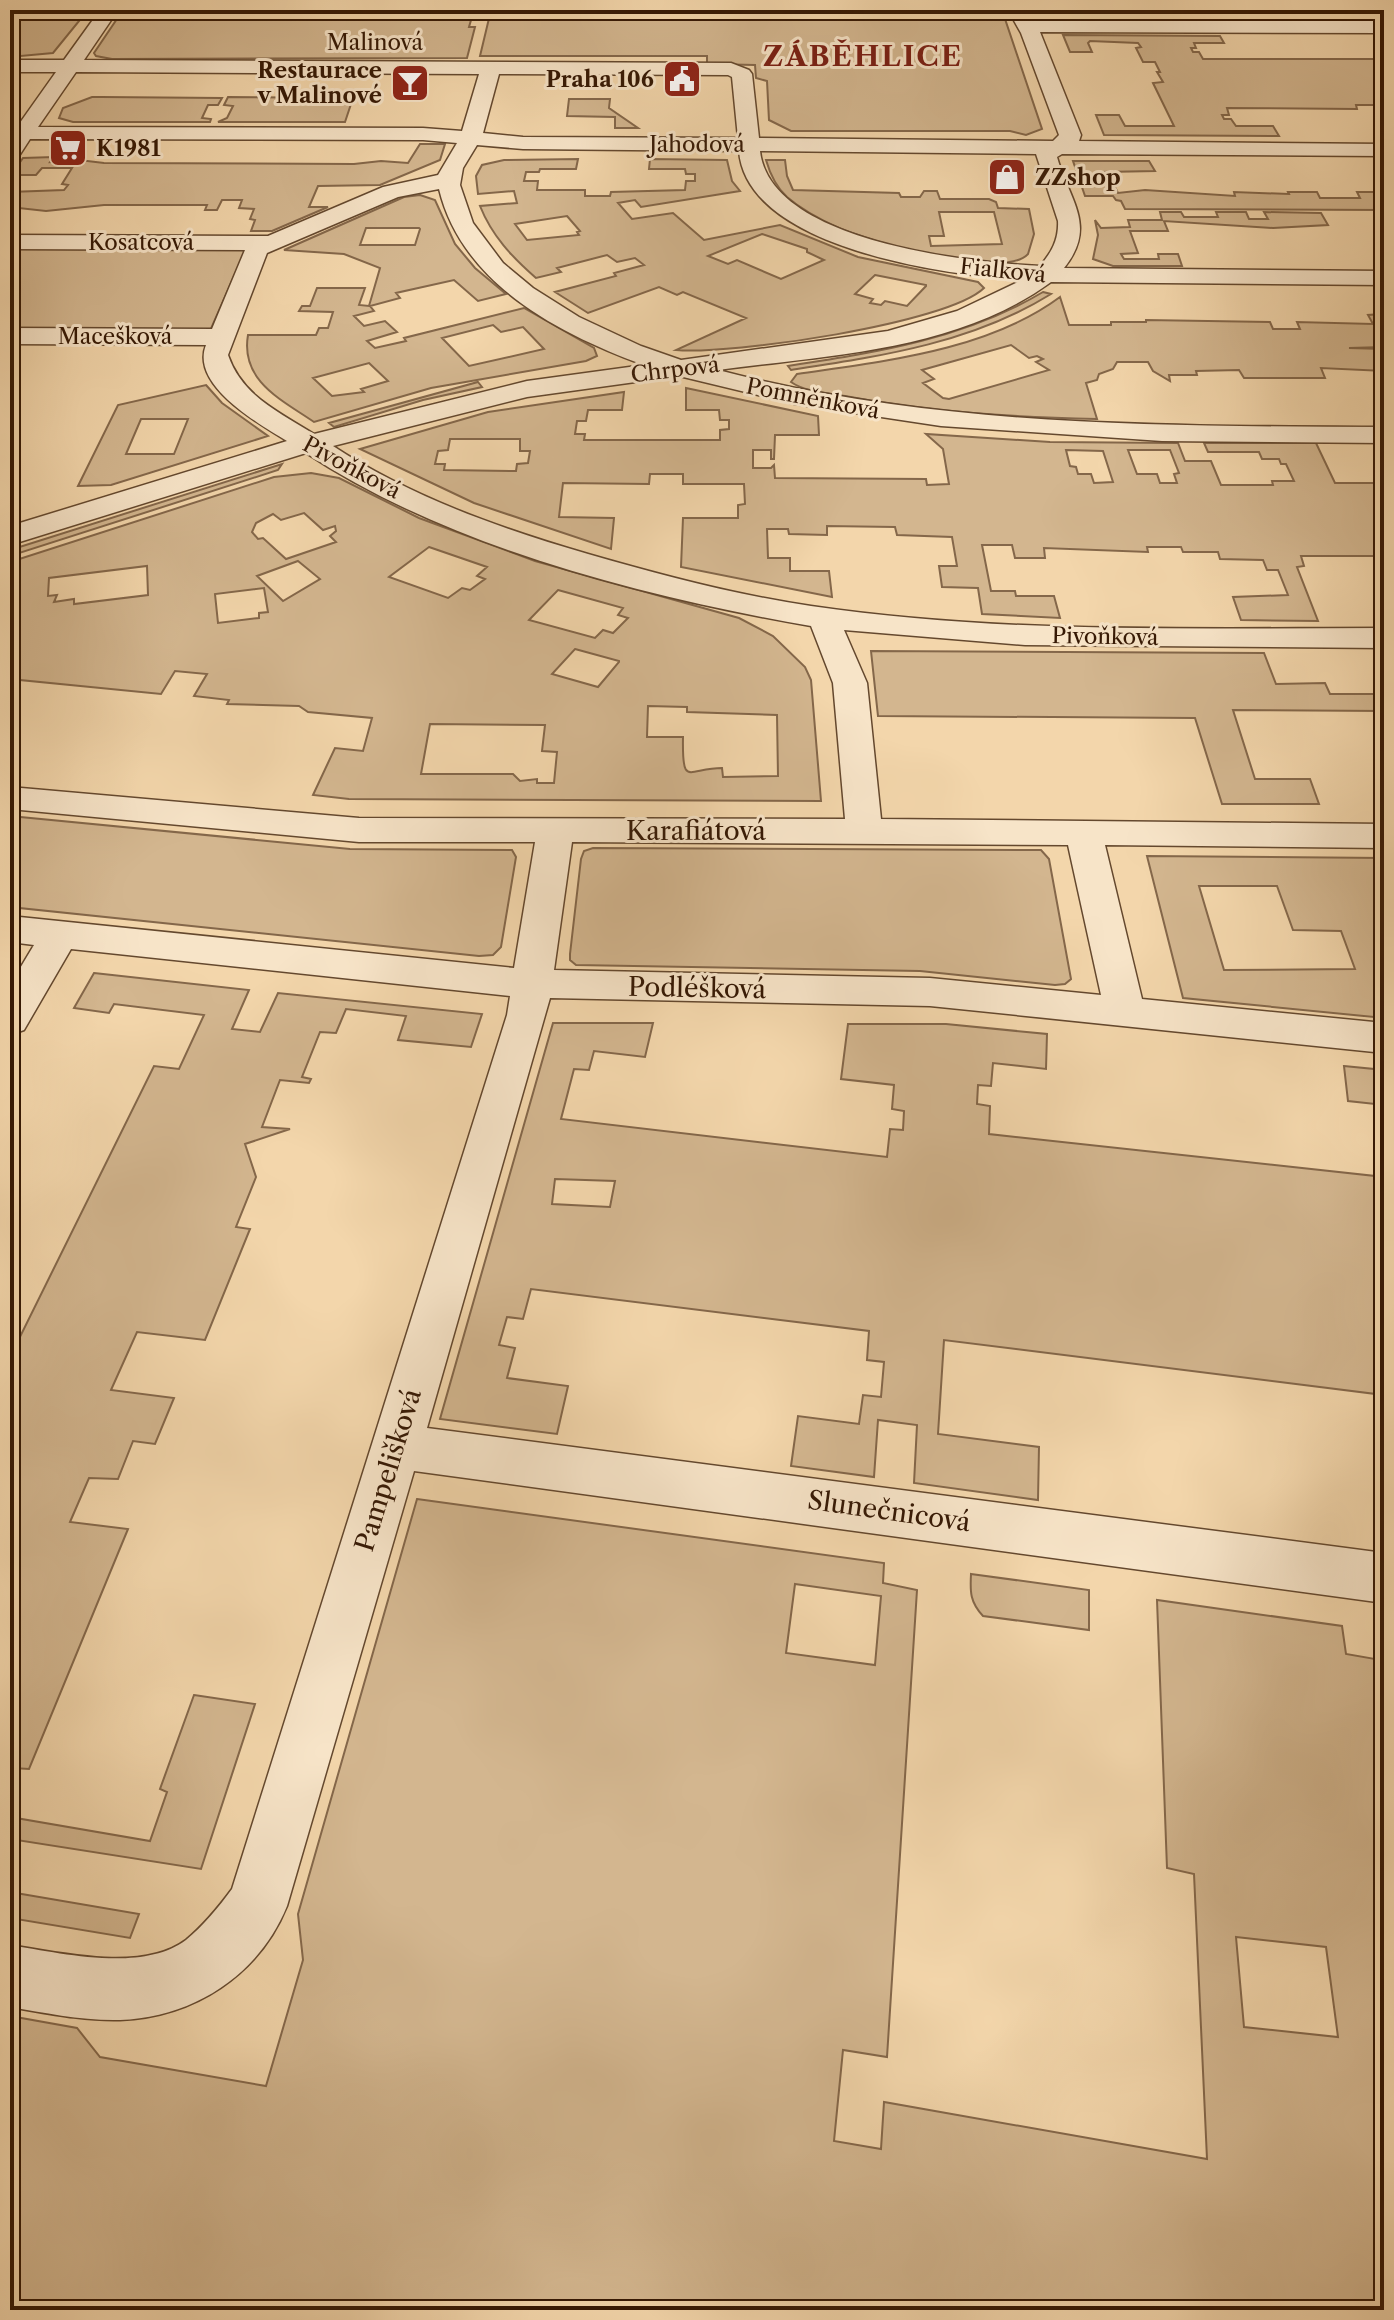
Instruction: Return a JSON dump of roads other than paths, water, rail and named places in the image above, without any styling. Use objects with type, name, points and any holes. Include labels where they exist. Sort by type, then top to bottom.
[{"type":"street","points":[[10,153],[17,133],[72,65],[109,10]]},
{"type":"street","points":[[1022,18],[1384,27]]},
{"type":"street","name":"Chrpová","points":[[10,536],[311,444],[514,391],[833,348],[938,327],[1001,301],[1045,274],[1065,254],[1070,231],[1046,155],[1069,140],[1070,135],[1022,18]]},
{"type":"street","name":"Malinová","points":[[10,66],[707,68],[739,71]]},
{"type":"street","points":[[448,180],[452,167],[470,139],[491,67]]},
{"type":"street","name":"Fialková","points":[[739,71],[747,145],[754,173],[766,193],[796,218],[876,249],[981,270],[1045,274],[1384,278]]},
{"type":"street","name":"Jahodová","points":[[17,133],[423,134],[523,143],[1384,150]]},
{"type":"street","name":"Pivoňková","points":[[448,180],[391,192],[257,249],[215,355],[224,379],[238,395],[289,433],[311,444],[328,458],[437,512],[520,543],[640,578],[827,618],[1020,634],[1384,638]]},
{"type":"street","name":"Pomněnková","points":[[448,180],[457,219],[466,236],[519,289],[600,339],[678,368],[843,405],[947,420],[1153,434],[1384,435]]},
{"type":"street","name":"Kosatcová","points":[[10,242],[272,243]]},
{"type":"street","name":"Macešková","points":[[10,336],[220,337]]},
{"type":"street","points":[[23,503],[87,512]]},
{"type":"street","points":[[827,618],[826,628],[847,669],[850,683],[864,831]]},
{"type":"street","name":"Karafiátová","points":[[10,798],[324,829],[1384,836]]},
{"type":"street","name":"Pampelišková","points":[[10,1976],[82,1988],[143,1989],[189,1974],[226,1948],[257,1906],[527,1015],[555,830]]},
{"type":"street","points":[[1084,833],[1125,1012]]},
{"type":"street","name":"Podléšková","points":[[10,929],[532,984],[930,992],[1384,1038]]},
{"type":"street","points":[[10,1020],[60,934]]},
{"type":"street","name":"Slunečnicová","points":[[394,1446],[1384,1578]]},
{"type":"place","name":"Praha 106","points":[[682,79]]},
{"type":"place","name":"Restaurace v Malinové","points":[[410,83]]},
{"type":"place","name":"K1981","points":[[68,148]]},
{"type":"place","name":"ZZshop","points":[[1007,177]]},
{"type":"district","name":"ZÁBĚHLICE","points":[[863,56]]}]
